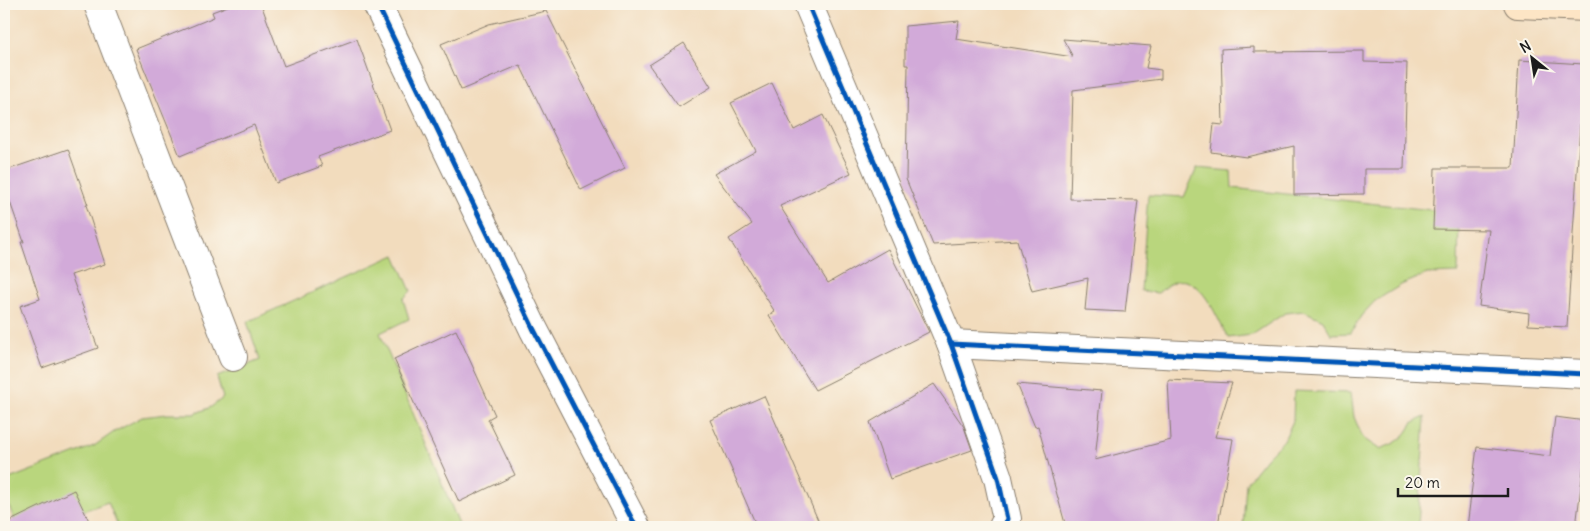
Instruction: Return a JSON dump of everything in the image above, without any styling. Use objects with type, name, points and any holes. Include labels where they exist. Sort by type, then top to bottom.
[{"type":"main road","points":[[1518,4],[1586,7]]},
{"type":"street","points":[[98,4],[233,357]]},
{"type":"street","points":[[377,4],[533,328],[636,527]]},
{"type":"street","points":[[808,4],[951,344],[998,478],[1007,518],[1003,527]]},
{"type":"street","points":[[951,344],[1586,374]]},
{"type":"green space","points":[[1197,168],[1231,171],[1232,188],[1459,213],[1458,273],[1427,274],[1401,285],[1375,301],[1361,316],[1351,333],[1331,334],[1323,320],[1304,311],[1285,313],[1252,335],[1228,338],[1206,298],[1191,283],[1181,281],[1171,283],[1158,293],[1141,291],[1148,195],[1184,197]]},
{"type":"green space","points":[[395,255],[411,291],[403,299],[409,319],[380,333],[460,527],[118,527],[108,502],[38,527],[17,527],[4,493],[4,481],[94,446],[114,432],[142,417],[167,414],[194,414],[211,407],[223,398],[217,377],[260,360],[247,322]]},
{"type":"green space","points":[[1294,391],[1351,393],[1354,417],[1363,438],[1379,449],[1399,440],[1407,433],[1412,423],[1425,417],[1418,527],[1243,527],[1246,483],[1284,440],[1293,421]]},
{"type":"building","points":[[233,4],[261,4],[284,66],[357,39],[390,130],[318,157],[322,166],[276,183],[254,125],[180,156],[136,49],[214,17],[212,12]]},
{"type":"building","points":[[546,11],[625,168],[581,190],[520,65],[461,90],[441,44],[489,24]]},
{"type":"building","points":[[959,21],[956,39],[1073,57],[1063,39],[1151,46],[1146,68],[1161,70],[1161,79],[1073,90],[1070,199],[1138,200],[1125,312],[1085,310],[1088,278],[1032,291],[1017,240],[933,245],[906,179],[908,65],[905,65],[905,26]]},
{"type":"building","points":[[684,43],[711,87],[679,107],[649,65]]},
{"type":"building","points":[[1254,47],[1254,52],[1364,51],[1364,62],[1407,63],[1404,169],[1364,169],[1364,194],[1294,195],[1294,146],[1246,157],[1211,152],[1214,124],[1223,125],[1221,49]]},
{"type":"building","points":[[1519,60],[1584,64],[1567,327],[1528,325],[1529,313],[1479,306],[1489,230],[1433,229],[1435,168],[1513,168]]},
{"type":"building","points":[[772,83],[794,130],[823,115],[851,173],[780,206],[828,283],[888,249],[929,332],[815,390],[769,315],[775,312],[729,239],[752,224],[714,174],[756,151],[731,103]]},
{"type":"building","points":[[68,149],[88,205],[86,205],[105,264],[71,275],[98,348],[42,368],[20,306],[40,299],[21,242],[24,242],[4,185],[4,171]]},
{"type":"building","points":[[456,330],[495,415],[488,419],[515,475],[459,502],[394,359]]},
{"type":"building","points":[[1168,380],[1232,383],[1215,437],[1233,439],[1218,525],[1198,527],[1066,527],[1038,426],[1035,427],[1017,384],[1102,391],[1095,460],[1171,440]]},
{"type":"building","points":[[934,384],[964,427],[972,450],[890,479],[870,422]]},
{"type":"building","points":[[764,396],[821,527],[757,527],[710,420]]},
{"type":"building","points":[[1555,417],[1586,421],[1586,446],[1576,527],[1467,527],[1477,447],[1550,456]]},
{"type":"building","points":[[74,490],[92,527],[4,527],[4,524]]},
{"type":"cycle path","points":[[377,4],[533,328],[636,527]]},
{"type":"cycle path","points":[[808,4],[951,344],[998,478],[1007,519],[1003,527]]},
{"type":"cycle path","points":[[951,344],[1586,374]]}]
